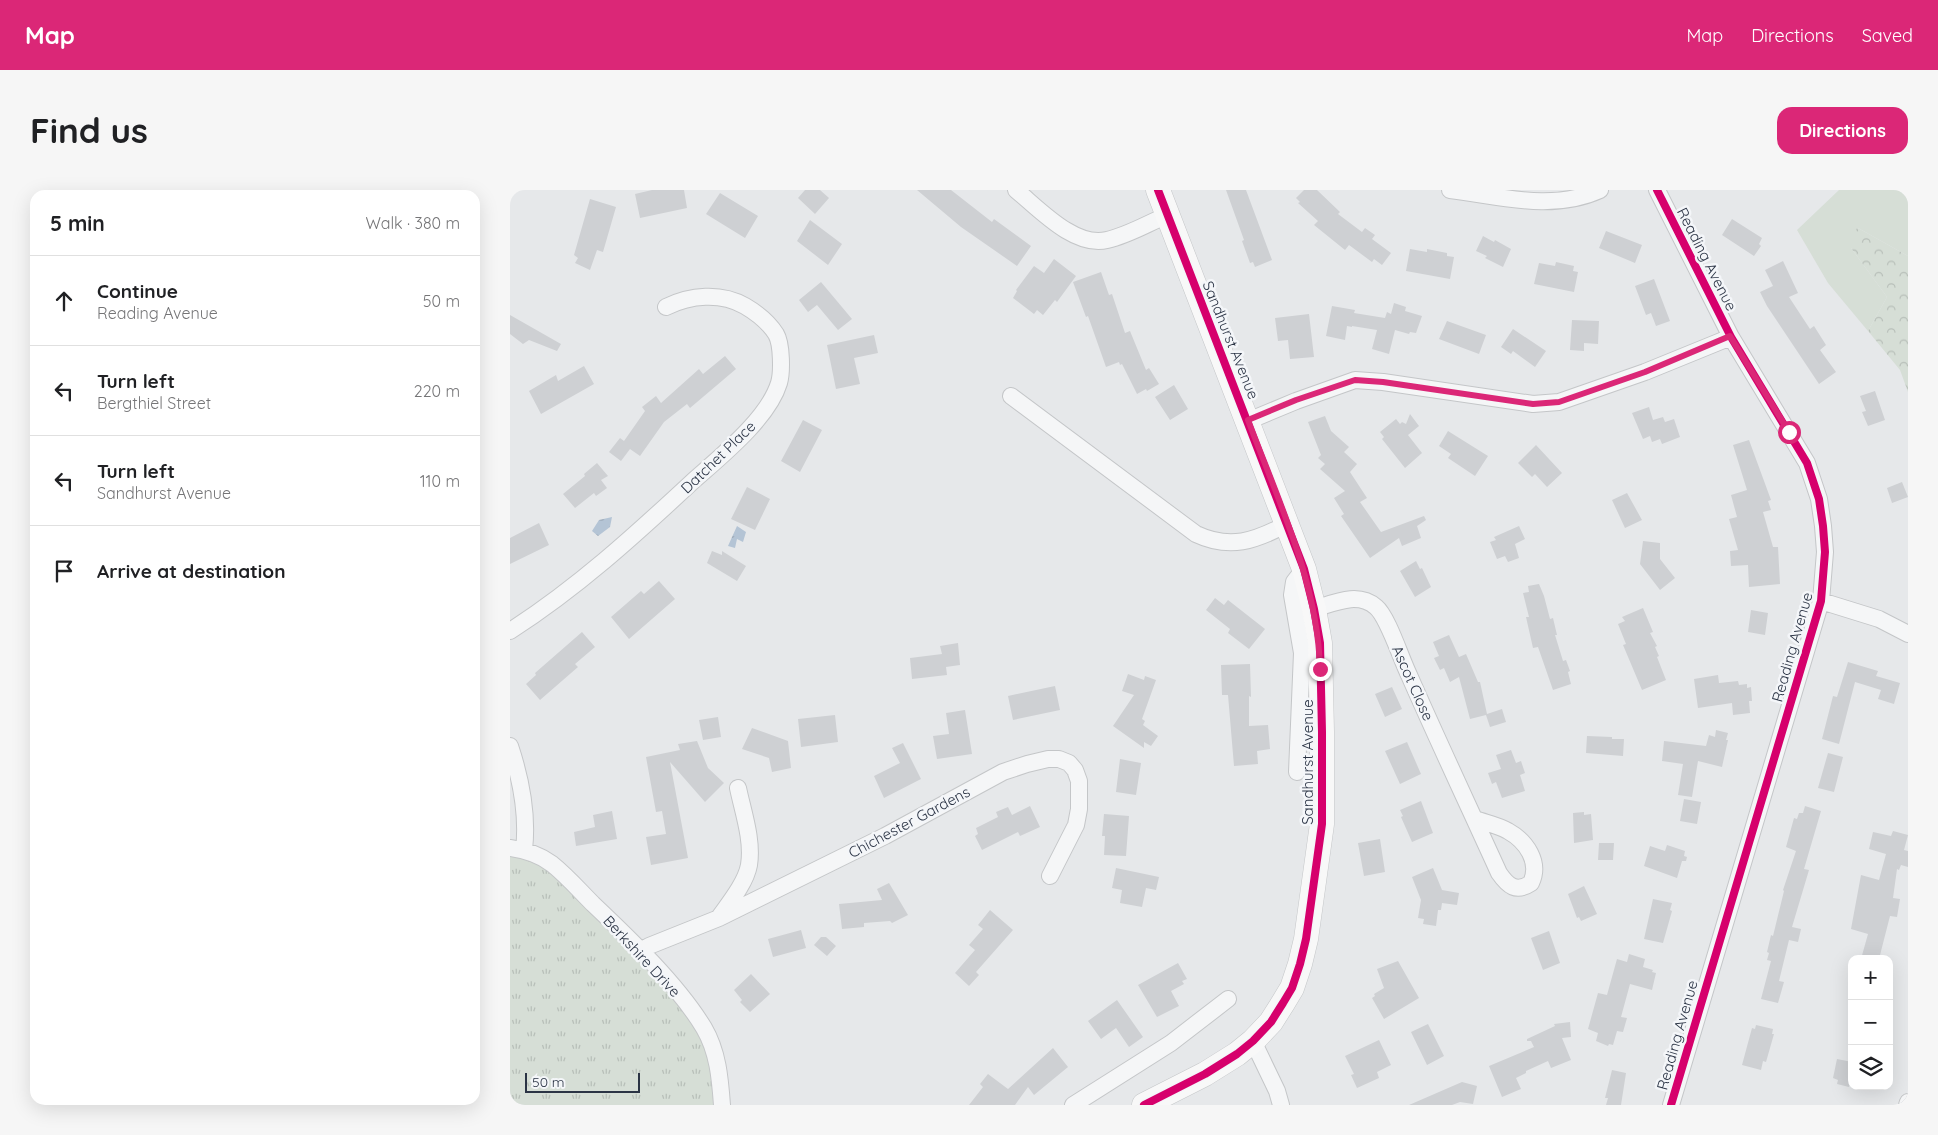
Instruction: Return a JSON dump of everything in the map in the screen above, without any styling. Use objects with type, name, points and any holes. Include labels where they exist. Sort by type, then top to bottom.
[{"type":"street","points":[[1016,190],[1066,230],[1080,238],[1105,240],[1131,232],[1168,215]]},
{"type":"street","name":"Sandhurst Avenue","points":[[1144,1105],[1204,1074],[1237,1054],[1271,1022],[1292,988],[1306,939],[1322,824],[1320,643],[1304,569],[1158,190]]},
{"type":"street","points":[[1450,190],[1541,201],[1559,201],[1581,197],[1600,190]]},
{"type":"street","name":"Reading Avenue","points":[[1658,190],[1730,336],[1807,463],[1819,499],[1825,552],[1821,601],[1671,1105]]},
{"type":"street","name":"Datchet Place","points":[[510,631],[569,590],[607,559],[699,477],[745,433],[768,405],[779,383],[781,362],[777,336],[763,319],[744,305],[721,298],[694,297],[677,302],[666,308]]},
{"type":"street","points":[[1248,420],[1296,400],[1355,380],[1383,382],[1533,404],[1559,402],[1645,372],[1730,336]]},
{"type":"street","points":[[1011,396],[1196,534],[1209,540],[1223,542],[1246,541],[1266,535],[1287,524]]},
{"type":"street","points":[[1298,772],[1302,653],[1292,595],[1294,582],[1304,569]]},
{"type":"street","name":"Ascot Close","points":[[1314,609],[1349,599],[1361,599],[1377,608],[1386,623],[1475,819]]},
{"type":"street","points":[[1821,601],[1879,619],[1908,634]]},
{"type":"street","points":[[510,746],[517,766],[522,796],[525,837],[517,849]]},
{"type":"street","name":"Chichester Gardens","points":[[640,951],[719,918],[885,836],[1003,772],[1048,759],[1059,759],[1069,763],[1075,770],[1079,781],[1079,809],[1076,825],[1050,876]]},
{"type":"street","points":[[719,918],[735,895],[748,866],[748,837],[738,788]]},
{"type":"street","name":"Berkshire Drive","points":[[517,849],[551,863],[673,986],[704,1028],[713,1047],[719,1066],[722,1105]]},
{"type":"street","points":[[1073,1105],[1171,1043],[1228,998]]},
{"type":"street","points":[[1253,1041],[1277,1091],[1281,1105]]},
{"type":"green space","points":[[1839,190],[1908,190],[1908,256],[1858,228],[1851,248],[1887,297],[1868,331],[1828,283],[1797,230]]},
{"type":"green space","points":[[1858,228],[1908,256],[1908,392],[1900,370],[1868,331],[1887,297],[1851,248],[1849,238],[1852,231]]},
{"type":"green space","points":[[510,848],[550,863],[704,1027],[723,1105],[510,1105]]},
{"type":"water","points":[[612,517],[610,527],[598,536],[592,531],[599,520]]},
{"type":"water","points":[[737,526],[746,532],[743,542],[737,539],[735,548],[728,546]]},
{"type":"building","points":[[652,190],[684,190],[687,208],[640,218],[635,194]]},
{"type":"building","points":[[805,190],[820,190],[829,198],[815,214],[798,198]]},
{"type":"building","points":[[917,190],[951,190],[992,222],[994,219],[1031,246],[1017,266],[961,227]]},
{"type":"building","points":[[1226,190],[1246,190],[1272,260],[1255,267],[1253,262],[1250,263]]},
{"type":"building","points":[[1304,190],[1317,190],[1340,212],[1338,214],[1362,232],[1365,228],[1375,235],[1372,239],[1391,253],[1382,265],[1374,259],[1372,262],[1349,245],[1345,250],[1314,225],[1318,221],[1298,203],[1300,202],[1296,198]]},
{"type":"building","points":[[720,193],[758,216],[745,238],[706,214]]},
{"type":"building","points":[[590,199],[616,207],[603,252],[597,250],[590,270],[575,263],[578,258],[574,255]]},
{"type":"building","points":[[1732,219],[1762,238],[1759,244],[1761,246],[1754,256],[1722,235]]},
{"type":"building","points":[[810,220],[842,244],[828,265],[797,241]]},
{"type":"building","points":[[1606,231],[1642,245],[1635,263],[1599,248]]},
{"type":"building","points":[[1483,236],[1511,249],[1503,267],[1476,251]]},
{"type":"building","points":[[1410,249],[1427,252],[1427,249],[1447,253],[1447,256],[1454,257],[1450,279],[1406,271]]},
{"type":"building","points":[[1054,259],[1076,276],[1057,302],[1055,300],[1043,315],[1037,310],[1034,314],[1013,298],[1016,290],[1034,266],[1044,273]]},
{"type":"building","points":[[1783,261],[1798,293],[1789,297],[1810,329],[1814,326],[1826,345],[1820,350],[1836,372],[1819,384],[1767,306],[1760,292],[1773,286],[1765,270]]},
{"type":"building","points":[[1556,262],[1574,266],[1573,271],[1578,272],[1574,292],[1534,284],[1539,263],[1555,266]]},
{"type":"building","points":[[1101,272],[1109,295],[1112,294],[1125,333],[1130,331],[1146,370],[1149,368],[1159,384],[1147,391],[1146,389],[1137,394],[1122,364],[1120,365],[1119,362],[1106,367],[1088,316],[1086,317],[1073,282]]},
{"type":"building","points":[[1654,279],[1670,321],[1656,326],[1651,313],[1646,315],[1635,286]]},
{"type":"building","points":[[821,282],[852,319],[838,330],[817,305],[808,312],[799,300]]},
{"type":"building","points":[[1394,303],[1406,307],[1405,311],[1422,316],[1416,333],[1410,332],[1409,334],[1395,330],[1389,354],[1372,349],[1377,330],[1347,326],[1345,340],[1326,336],[1332,306],[1355,310],[1354,313],[1385,318],[1387,312],[1391,314]]},
{"type":"building","points":[[1309,314],[1314,357],[1290,359],[1288,340],[1278,341],[1275,318]]},
{"type":"building","points":[[510,315],[561,344],[557,351],[529,340],[523,344],[510,334]]},
{"type":"building","points":[[1572,320],[1599,321],[1598,344],[1584,343],[1584,351],[1570,350]]},
{"type":"building","points":[[1447,321],[1486,335],[1479,354],[1439,339]]},
{"type":"building","points":[[1513,329],[1546,351],[1535,367],[1513,351],[1511,354],[1501,347]]},
{"type":"building","points":[[874,335],[878,353],[854,358],[860,384],[836,389],[827,345]]},
{"type":"building","points":[[725,356],[736,369],[690,408],[687,404],[664,422],[640,456],[630,449],[621,461],[609,452],[620,438],[624,441],[645,411],[642,407],[656,396],[661,403],[699,369],[703,374]]},
{"type":"building","points":[[584,366],[594,384],[541,414],[529,391],[556,375],[558,381]]},
{"type":"building","points":[[1174,385],[1188,409],[1170,420],[1155,397]]},
{"type":"building","points":[[1875,391],[1885,420],[1868,426],[1862,412],[1866,411],[1860,396]]},
{"type":"building","points":[[1649,407],[1653,420],[1663,417],[1665,422],[1674,419],[1680,437],[1662,444],[1660,439],[1652,442],[1650,436],[1643,439],[1632,413]]},
{"type":"building","points":[[1410,414],[1419,426],[1408,435],[1422,453],[1405,468],[1382,439],[1384,437],[1380,432],[1396,419],[1400,424],[1402,422],[1406,424]]},
{"type":"building","points":[[1325,416],[1331,431],[1349,447],[1344,452],[1357,464],[1350,472],[1367,498],[1360,502],[1381,532],[1424,516],[1426,520],[1417,526],[1421,538],[1402,546],[1399,538],[1370,558],[1341,516],[1344,514],[1334,498],[1345,491],[1320,469],[1325,464],[1318,458],[1321,455],[1308,422]]},
{"type":"building","points":[[803,420],[822,430],[800,472],[781,461]]},
{"type":"building","points":[[1448,431],[1488,456],[1475,476],[1448,458],[1451,454],[1439,446]]},
{"type":"building","points":[[1749,440],[1771,500],[1768,501],[1771,510],[1763,512],[1773,547],[1778,547],[1780,584],[1749,587],[1748,565],[1731,566],[1730,551],[1738,550],[1729,519],[1737,517],[1731,495],[1747,490],[1733,445]]},
{"type":"building","points":[[1536,445],[1562,473],[1547,487],[1535,474],[1532,477],[1518,463]]},
{"type":"building","points":[[597,463],[608,476],[601,480],[607,488],[596,496],[594,493],[575,508],[563,494],[585,476],[584,474]]},
{"type":"building","points":[[1902,482],[1908,497],[1892,503],[1887,488]]},
{"type":"building","points":[[747,487],[770,499],[755,530],[731,519]]},
{"type":"building","points":[[1627,493],[1642,520],[1625,528],[1612,500]]},
{"type":"building","points":[[539,523],[549,545],[510,564],[510,538]]},
{"type":"building","points":[[1519,526],[1525,539],[1515,544],[1519,558],[1508,562],[1505,556],[1497,559],[1490,542],[1496,540],[1494,537]]},
{"type":"building","points":[[1643,541],[1660,543],[1660,559],[1675,578],[1660,590],[1640,564]]},
{"type":"building","points":[[712,551],[722,555],[722,551],[746,566],[737,581],[707,563]]},
{"type":"building","points":[[1416,561],[1420,569],[1422,568],[1431,587],[1415,597],[1400,571]]},
{"type":"building","points":[[659,581],[675,599],[629,639],[611,617],[641,591],[644,594]]},
{"type":"building","points":[[1539,584],[1550,619],[1553,618],[1557,635],[1555,635],[1563,661],[1566,660],[1570,671],[1568,672],[1571,684],[1553,690],[1538,647],[1533,648],[1526,617],[1529,617],[1523,593],[1529,592],[1528,586]]},
{"type":"building","points":[[1215,598],[1224,605],[1228,600],[1265,629],[1249,649],[1228,633],[1230,629],[1206,610]]},
{"type":"building","points":[[1643,608],[1653,632],[1650,633],[1657,646],[1655,647],[1659,656],[1657,657],[1666,680],[1642,690],[1623,645],[1626,644],[1618,624],[1625,621],[1622,617]]},
{"type":"building","points":[[1751,610],[1768,613],[1765,635],[1748,632]]},
{"type":"building","points":[[582,632],[595,647],[575,664],[578,667],[540,700],[526,684],[536,675],[535,673]]},
{"type":"building","points":[[1449,635],[1459,657],[1466,654],[1478,682],[1480,682],[1487,714],[1502,709],[1506,722],[1490,727],[1486,715],[1470,719],[1459,677],[1450,682],[1444,668],[1440,670],[1434,658],[1439,656],[1433,642]]},
{"type":"building","points":[[958,643],[960,665],[946,667],[947,675],[912,679],[910,658],[942,654],[940,646]]},
{"type":"building","points":[[1848,662],[1878,671],[1876,676],[1900,683],[1894,704],[1878,699],[1881,690],[1855,682],[1839,744],[1822,739],[1833,696],[1837,697]]},
{"type":"building","points":[[1250,664],[1251,697],[1249,696],[1249,726],[1268,725],[1270,749],[1257,751],[1258,764],[1234,766],[1228,695],[1222,695],[1221,665]]},
{"type":"building","points":[[1128,674],[1144,680],[1145,676],[1156,680],[1142,719],[1145,721],[1143,725],[1158,736],[1151,746],[1144,742],[1144,748],[1113,726],[1134,695],[1122,691]]},
{"type":"building","points":[[1718,675],[1719,683],[1738,681],[1739,685],[1747,684],[1747,688],[1751,687],[1752,701],[1749,701],[1750,713],[1733,715],[1732,703],[1698,708],[1694,679]]},
{"type":"building","points":[[1055,686],[1060,710],[1013,720],[1008,696]]},
{"type":"building","points":[[1392,687],[1402,709],[1385,717],[1375,694]]},
{"type":"building","points":[[965,710],[972,754],[937,759],[933,736],[949,734],[946,713]]},
{"type":"building","points":[[835,715],[838,742],[801,747],[798,719]]},
{"type":"building","points":[[718,717],[721,737],[703,740],[699,720]]},
{"type":"building","points":[[752,728],[788,741],[791,768],[772,772],[769,758],[742,749]]},
{"type":"building","points":[[1716,730],[1728,733],[1722,767],[1698,761],[1692,797],[1678,795],[1683,764],[1662,761],[1664,741],[1706,746],[1709,735],[1715,737]]},
{"type":"building","points":[[1587,736],[1624,739],[1623,756],[1586,753]]},
{"type":"building","points":[[697,741],[708,768],[724,783],[705,802],[670,762],[688,858],[651,865],[646,837],[666,834],[662,811],[656,812],[646,757],[680,750],[678,744]]},
{"type":"building","points":[[1407,742],[1421,774],[1400,784],[1385,751]]},
{"type":"building","points":[[903,743],[921,779],[884,798],[874,776],[900,763],[892,748]]},
{"type":"building","points":[[1511,750],[1516,763],[1521,761],[1525,773],[1520,775],[1525,791],[1502,798],[1496,782],[1492,784],[1488,773],[1501,769],[1496,755]]},
{"type":"building","points":[[1828,753],[1843,757],[1834,792],[1818,788]]},
{"type":"building","points":[[1120,759],[1141,763],[1136,795],[1116,792]]},
{"type":"building","points":[[1684,799],[1701,802],[1697,824],[1680,821]]},
{"type":"building","points":[[1421,801],[1433,833],[1412,842],[1401,817],[1403,816],[1400,810]]},
{"type":"building","points":[[1030,806],[1040,827],[1020,836],[1018,832],[982,850],[975,836],[978,834],[976,828],[998,817],[996,812],[1008,807],[1012,815]]},
{"type":"building","points":[[1805,806],[1821,811],[1804,869],[1809,870],[1792,927],[1801,929],[1798,942],[1789,940],[1779,981],[1784,982],[1778,1003],[1761,999],[1771,961],[1767,960],[1769,953],[1767,952],[1771,935],[1773,936],[1783,890],[1796,851],[1786,847],[1794,818],[1797,819],[1799,813],[1803,813]]},
{"type":"building","points":[[612,811],[617,839],[576,846],[574,832],[595,827],[593,815]]},
{"type":"building","points":[[1584,812],[1584,815],[1591,814],[1593,840],[1574,843],[1573,813]]},
{"type":"building","points":[[1104,814],[1129,816],[1126,856],[1104,855],[1105,836],[1102,836]]},
{"type":"building","points":[[1893,831],[1908,835],[1904,850],[1908,851],[1908,867],[1901,865],[1899,870],[1897,869],[1893,898],[1900,899],[1897,917],[1890,916],[1880,955],[1862,955],[1868,934],[1851,929],[1861,875],[1879,880],[1886,854],[1869,849],[1873,832],[1891,836]]},
{"type":"building","points":[[1380,839],[1385,872],[1364,876],[1358,843]]},
{"type":"building","points":[[1599,843],[1614,843],[1613,860],[1598,860]]},
{"type":"building","points":[[1667,845],[1685,851],[1684,856],[1687,857],[1686,861],[1682,861],[1677,878],[1644,866],[1650,846],[1665,851]]},
{"type":"building","points":[[1116,868],[1159,877],[1156,890],[1146,888],[1142,907],[1120,903],[1122,890],[1112,888]]},
{"type":"building","points":[[1433,868],[1442,890],[1459,893],[1457,905],[1442,903],[1441,910],[1438,910],[1436,926],[1423,924],[1424,919],[1418,918],[1421,900],[1412,877]]},
{"type":"building","points":[[889,883],[908,915],[892,923],[890,921],[864,923],[864,927],[842,929],[839,904],[882,900],[877,889]]},
{"type":"building","points":[[1584,886],[1597,914],[1581,921],[1579,917],[1577,918],[1568,894]]},
{"type":"building","points":[[1653,899],[1672,903],[1670,910],[1672,911],[1663,943],[1644,939]]},
{"type":"building","points":[[990,910],[1013,930],[976,972],[979,975],[969,986],[955,973],[975,950],[969,945],[983,929],[978,925]]},
{"type":"building","points":[[801,930],[806,948],[773,957],[768,939]]},
{"type":"building","points":[[1549,931],[1560,963],[1543,970],[1531,938]]},
{"type":"building","points":[[821,937],[826,937],[836,946],[827,956],[814,945]]},
{"type":"building","points":[[1629,954],[1645,959],[1643,967],[1656,973],[1652,990],[1630,984],[1621,1017],[1627,1018],[1623,1032],[1617,1031],[1613,1045],[1609,1044],[1608,1046],[1596,1041],[1598,1033],[1588,1029],[1598,993],[1607,995],[1617,959],[1627,962]]},
{"type":"building","points":[[1398,961],[1419,998],[1384,1019],[1372,998],[1375,996],[1374,994],[1384,988],[1377,969]]},
{"type":"building","points":[[1178,963],[1187,979],[1182,981],[1184,984],[1171,991],[1179,1006],[1157,1017],[1138,985]]},
{"type":"building","points":[[751,974],[770,994],[750,1012],[740,1002],[742,1000],[734,990]]},
{"type":"building","points":[[1117,1000],[1143,1037],[1129,1047],[1116,1028],[1101,1039],[1088,1021]]},
{"type":"building","points":[[1570,1022],[1571,1037],[1562,1038],[1571,1060],[1551,1068],[1548,1061],[1526,1071],[1526,1073],[1516,1078],[1521,1089],[1502,1097],[1489,1066],[1534,1047],[1531,1041],[1527,1041],[1527,1039],[1555,1026],[1554,1024]]},
{"type":"building","points":[[1428,1024],[1444,1056],[1427,1065],[1411,1032]]},
{"type":"building","points":[[1756,1025],[1773,1029],[1772,1034],[1774,1034],[1766,1062],[1763,1061],[1761,1070],[1742,1065],[1752,1028],[1755,1029]]},
{"type":"building","points":[[1379,1040],[1391,1065],[1377,1072],[1379,1078],[1357,1088],[1351,1075],[1354,1074],[1345,1056]]},
{"type":"building","points":[[1053,1048],[1068,1067],[1034,1095],[1028,1087],[1015,1105],[969,1105],[983,1087],[980,1084],[988,1074],[1008,1089]]},
{"type":"building","points":[[1837,1059],[1848,1061],[1848,1087],[1837,1084],[1838,1080],[1833,1078]]},
{"type":"building","points":[[1612,1070],[1626,1073],[1621,1105],[1606,1105],[1608,1098],[1605,1098]]},
{"type":"building","points":[[1462,1082],[1477,1086],[1473,1104],[1460,1102],[1452,1105],[1409,1105]]},
{"type":"cycle path","points":[[1144,1105],[1205,1074],[1237,1054],[1271,1022],[1292,988],[1300,964],[1306,939],[1322,824],[1320,643],[1304,569],[1158,190]]},
{"type":"cycle path","points":[[1657,190],[1731,337],[1807,463],[1819,499],[1825,552],[1821,601],[1671,1105]]},
{"type":"route","points":[[1320,669],[1320,643],[1304,569],[1248,420],[1296,400],[1355,380],[1383,382],[1533,404],[1559,402],[1645,372],[1730,336],[1789,432]]}]
